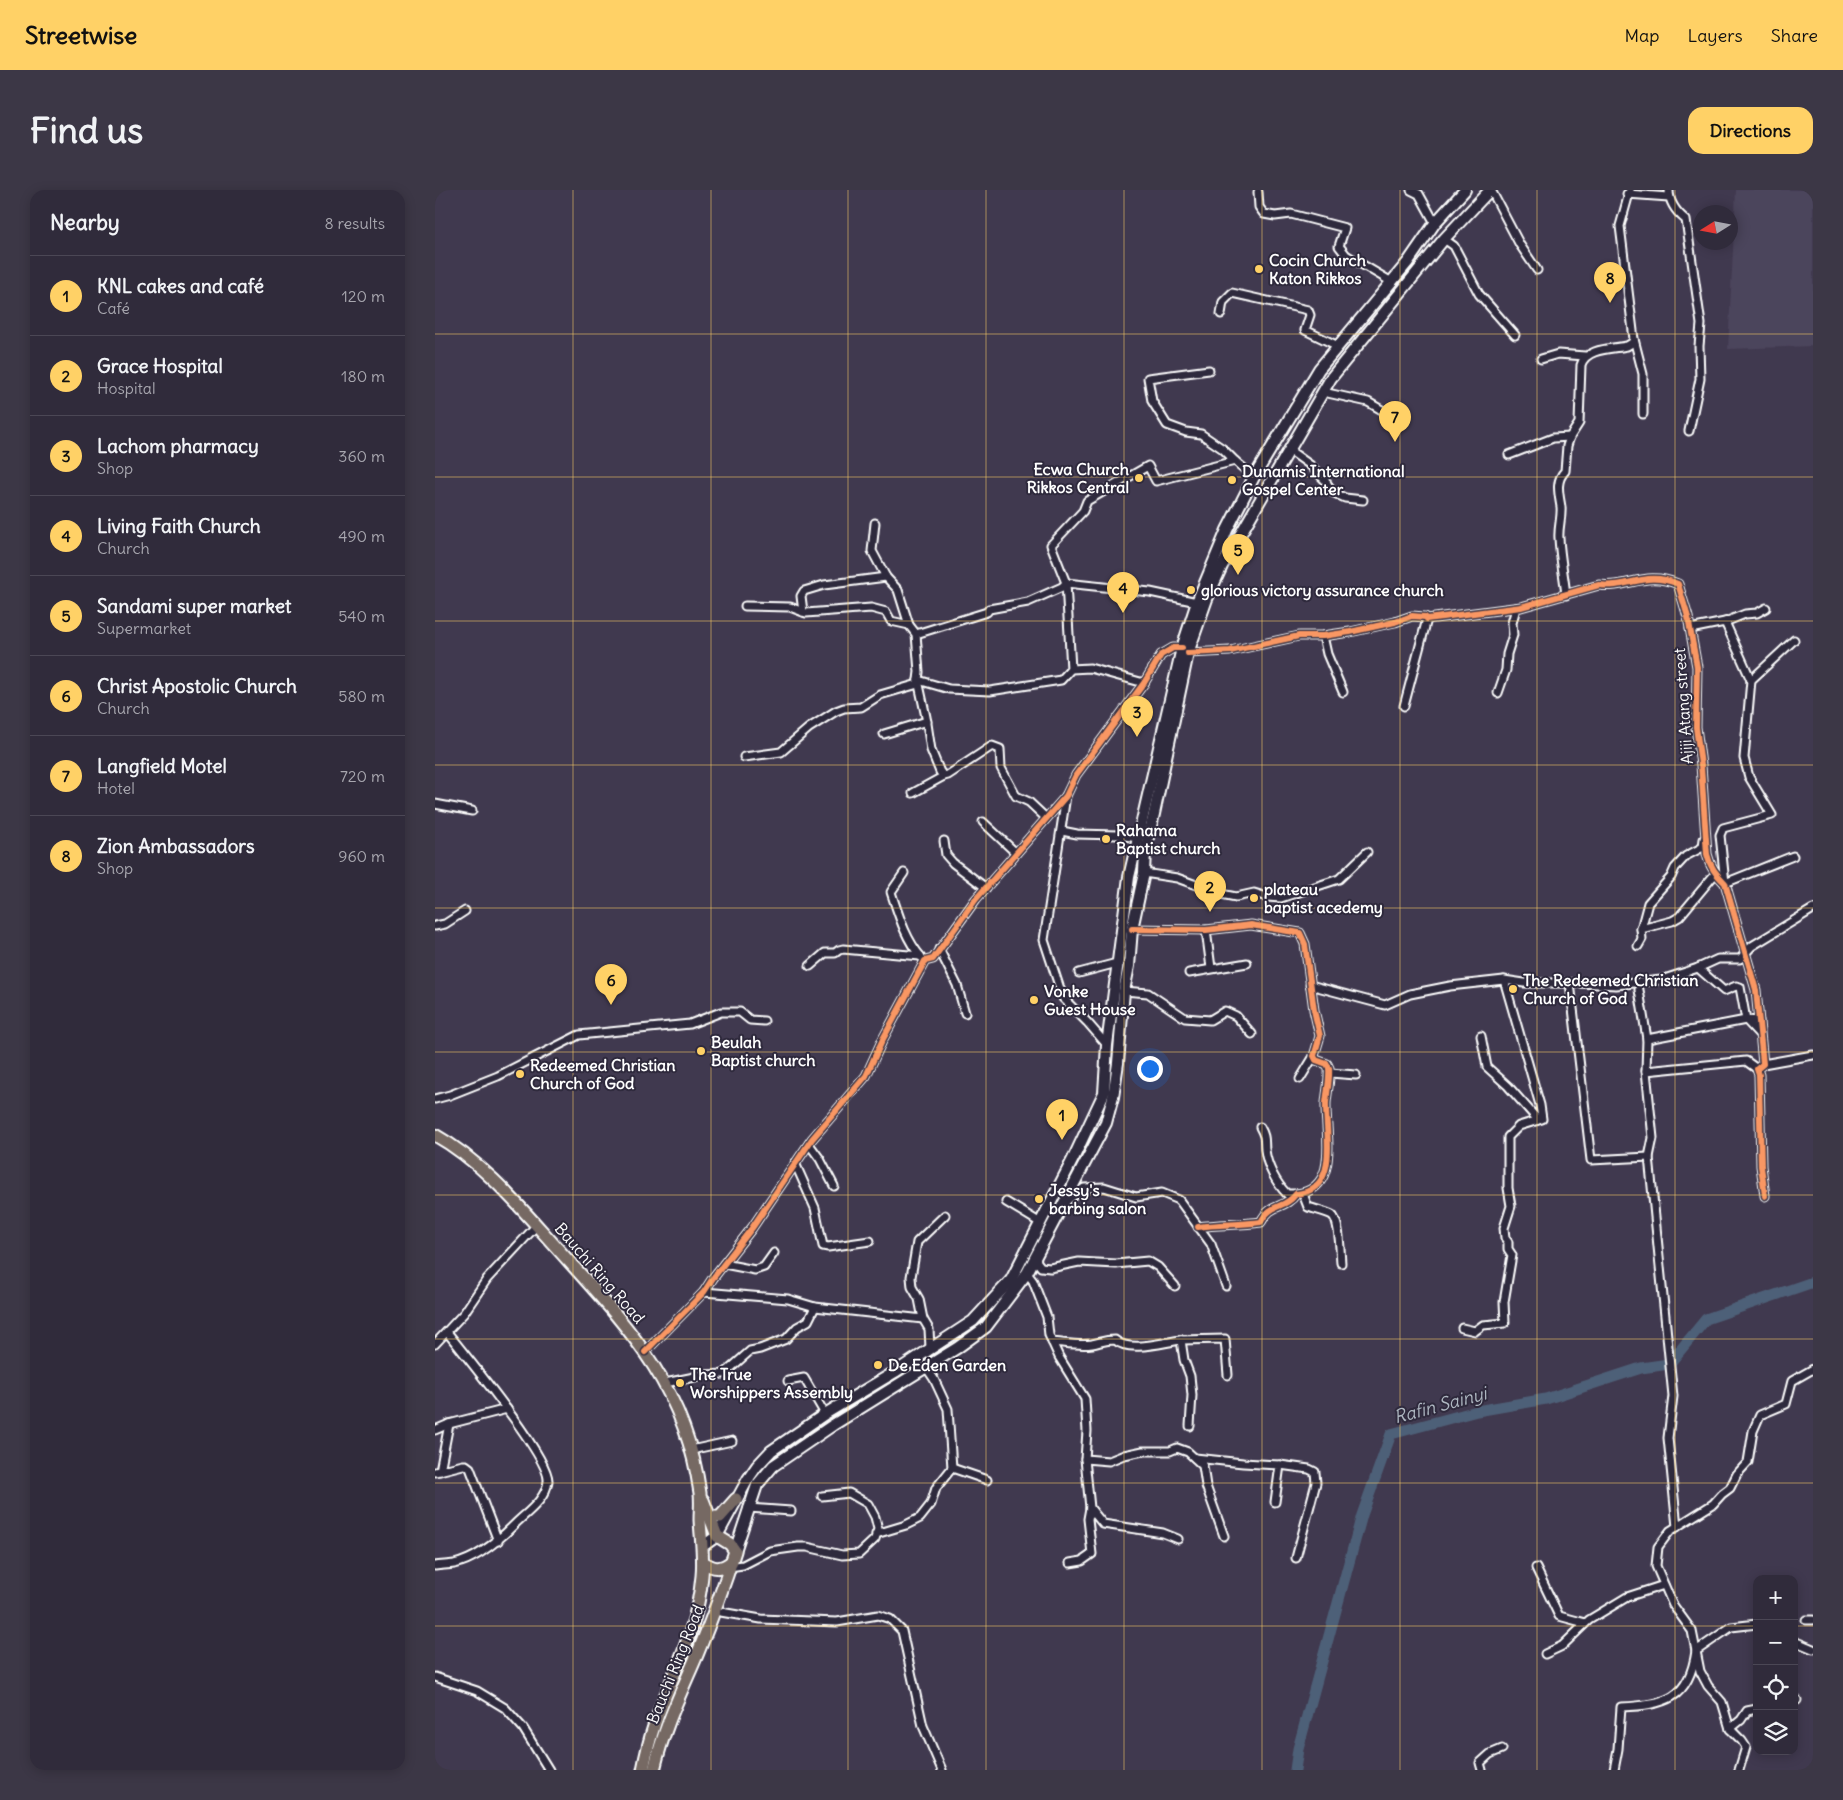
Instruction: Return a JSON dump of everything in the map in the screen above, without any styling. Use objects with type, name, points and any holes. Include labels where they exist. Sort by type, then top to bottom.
[{"type":"main road","points":[[703,1546],[717,1536],[757,1466],[771,1452],[825,1414],[895,1372],[973,1321],[1011,1280],[1039,1222],[1073,1159],[1104,1093],[1107,1045],[1110,1036],[1117,963],[1129,877],[1137,838],[1197,602],[1227,530],[1254,476],[1319,369],[1390,281],[1408,262],[1435,223],[1465,190]]},
{"type":"main road","points":[[703,1562],[713,1568],[722,1568],[732,1560],[757,1484],[773,1466],[833,1425],[986,1327],[1027,1273],[1106,1123],[1113,1096],[1132,929],[1144,873],[1145,850],[1154,814],[1185,650],[1222,566],[1267,486],[1338,368],[1444,239],[1490,190]]},
{"type":"main road","name":"Bauchi Ring Road","points":[[435,1135],[459,1151],[512,1198],[628,1328],[665,1383],[683,1423],[700,1494],[703,1562],[698,1602],[690,1635],[654,1724],[643,1770]]},
{"type":"main road","name":"Bauchi Ring Road","points":[[654,1770],[660,1745],[673,1708],[715,1611],[732,1560],[730,1544],[717,1536],[700,1494]]},
{"type":"main road","points":[[710,1517],[720,1517],[736,1500]]},
{"type":"street","points":[[1411,190],[1419,194],[1435,223]]},
{"type":"street","points":[[1490,190],[1520,245],[1537,270]]},
{"type":"street","points":[[1257,192],[1259,207],[1264,214],[1275,216],[1291,214],[1345,228],[1339,246],[1346,254],[1390,281]]},
{"type":"street","points":[[1643,414],[1643,374],[1634,339],[1620,226],[1628,192],[1669,193],[1674,208],[1685,220],[1701,324],[1699,346],[1700,379],[1689,431]]},
{"type":"street","points":[[1444,239],[1454,246],[1479,294],[1515,335]]},
{"type":"street","points":[[1221,314],[1223,302],[1232,293],[1308,310],[1310,315],[1305,330],[1338,346]]},
{"type":"street","points":[[1541,359],[1558,354],[1585,356],[1590,353],[1627,346],[1634,339]]},
{"type":"street","points":[[1566,596],[1559,536],[1561,508],[1559,482],[1561,475],[1565,471],[1567,446],[1570,437],[1579,423],[1581,365],[1585,356]]},
{"type":"street","points":[[1209,370],[1148,378],[1152,401],[1167,426],[1201,434],[1223,449],[1254,476]]},
{"type":"street","points":[[1323,392],[1368,402],[1387,413]]},
{"type":"street","points":[[1509,455],[1553,438],[1570,437]]},
{"type":"street","points":[[1289,450],[1310,465],[1325,480],[1332,492],[1345,498],[1363,500]]},
{"type":"street","points":[[1071,670],[1066,583],[1051,545],[1083,510],[1087,501],[1149,466],[1156,481],[1235,461]]},
{"type":"street","points":[[875,523],[872,551],[886,577],[898,590],[909,625],[916,634],[918,682],[927,721],[931,750],[940,772],[944,776]]},
{"type":"street","points":[[803,612],[801,596],[804,591],[824,585],[886,577]]},
{"type":"street","name":"Ajiji Atang street","points":[[1066,796],[1076,775],[1144,683],[1161,655],[1173,648],[1231,651],[1299,636],[1323,636],[1386,624],[1412,616],[1425,616],[1427,619],[1516,608],[1566,596],[1599,585],[1609,586],[1647,578],[1669,580],[1678,584],[1690,629],[1697,667],[1696,727],[1701,766],[1707,854],[1715,874],[1725,883]]},
{"type":"street","points":[[916,634],[987,612],[989,609],[1028,602],[1062,587],[1066,583],[1150,592],[1197,602]]},
{"type":"street","points":[[745,606],[789,607],[803,612],[871,608],[886,612],[891,621],[909,625]]},
{"type":"street","points":[[1498,693],[1506,670],[1507,654],[1513,635],[1516,608]]},
{"type":"street","points":[[1690,629],[1725,622],[1745,614],[1757,613],[1766,608]]},
{"type":"street","points":[[1404,706],[1427,619]]},
{"type":"street","points":[[1725,622],[1751,680],[1744,758],[1749,777],[1772,815],[1723,828],[1720,835],[1725,883],[1756,990],[1759,1021],[1761,1166],[1765,1196]]},
{"type":"street","points":[[1323,636],[1327,654],[1343,692]]},
{"type":"street","points":[[1751,680],[1794,640]]},
{"type":"street","points":[[743,757],[781,752],[809,728],[836,711],[844,708],[861,707],[880,695],[918,682],[949,689],[990,691],[1061,680],[1071,670],[1090,668],[1144,683]]},
{"type":"street","points":[[884,734],[927,721]]},
{"type":"street","points":[[913,793],[992,746],[996,746],[1000,749],[1001,768],[1016,796],[1029,802],[1046,818]]},
{"type":"street","points":[[810,966],[825,953],[835,953],[843,949],[933,959],[986,888],[1066,796]]},
{"type":"street","points":[[1066,796],[1044,940],[1063,998],[1107,1045]]},
{"type":"street","points":[[435,804],[472,811]]},
{"type":"street","points":[[983,822],[1016,853]]},
{"type":"street","points":[[1062,831],[1077,834],[1118,834],[1137,838]]},
{"type":"street","points":[[1638,946],[1642,939],[1641,929],[1648,903],[1671,877],[1675,868],[1685,856],[1703,848],[1706,831]]},
{"type":"street","points":[[944,841],[946,855],[953,863],[986,888]]},
{"type":"street","points":[[1144,873],[1177,878],[1221,894],[1236,896],[1254,894],[1281,898],[1339,878],[1367,852]]},
{"type":"street","points":[[1725,883],[1793,856]]},
{"type":"street","points":[[904,873],[891,892],[902,928],[912,946],[923,959]]},
{"type":"street","points":[[1641,929],[1672,921],[1679,917],[1715,874]]},
{"type":"street","points":[[1310,985],[1385,1005],[1410,994],[1450,986],[1504,980],[1524,983],[1616,985],[1661,980],[1698,968],[1717,959],[1740,959],[1752,946],[1813,909]]},
{"type":"street","points":[[435,926],[445,924],[465,911]]},
{"type":"street","points":[[1132,929],[1206,930],[1251,925],[1301,933],[1305,944],[1310,985],[1320,1036],[1314,1056],[1300,1079]]},
{"type":"street","points":[[1206,930],[1211,968]]},
{"type":"street","points":[[939,949],[957,985],[965,1013]]},
{"type":"street","points":[[645,1352],[704,1292],[751,1228],[811,1139],[867,1076],[883,1039],[923,959]]},
{"type":"street","points":[[1079,973],[1117,963]]},
{"type":"street","points":[[1189,973],[1211,968],[1247,964]]},
{"type":"street","points":[[1698,968],[1724,991],[1736,986],[1740,987],[1746,1020],[1759,1034]]},
{"type":"street","points":[[1462,1328],[1475,1331],[1483,1325],[1505,1323],[1505,1302],[1512,1255],[1508,1249],[1504,1228],[1511,1206],[1508,1188],[1508,1137],[1519,1126],[1542,1119],[1540,1105],[1504,980]]},
{"type":"street","points":[[1569,983],[1591,1160],[1649,1157]]},
{"type":"street","points":[[1639,990],[1647,1039],[1646,1071],[1653,1138],[1649,1157],[1673,1396],[1668,1438],[1677,1527]]},
{"type":"street","points":[[1124,991],[1148,993],[1185,1018],[1210,1020],[1225,1011],[1231,1012],[1251,1034]]},
{"type":"street","points":[[435,1099],[498,1076],[579,1035],[690,1024],[721,1012],[740,1012],[750,1020],[764,1021]]},
{"type":"street","points":[[1647,1039],[1746,1020],[1759,1021]]},
{"type":"street","points":[[1481,1036],[1487,1067],[1508,1086],[1538,1120]]},
{"type":"street","points":[[1646,1071],[1746,1060],[1760,1066],[1813,1055]]},
{"type":"street","points":[[1198,1227],[1261,1222],[1267,1212],[1275,1207],[1290,1203],[1300,1194],[1317,1186],[1327,1163],[1327,1103],[1330,1072],[1327,1064],[1316,1060],[1314,1056]]},
{"type":"street","points":[[1330,1072],[1357,1075]]},
{"type":"street","points":[[1260,1127],[1265,1138],[1265,1150],[1270,1166],[1279,1186],[1287,1194],[1300,1194]]},
{"type":"street","points":[[809,1144],[834,1186]]},
{"type":"street","points":[[795,1163],[815,1208],[823,1246],[828,1247],[870,1241]]},
{"type":"street","points":[[1062,1207],[1076,1192],[1083,1188],[1104,1187],[1136,1197],[1162,1193],[1179,1200],[1211,1244],[1226,1286]]},
{"type":"street","points":[[1300,1194],[1309,1207],[1332,1215],[1335,1219],[1340,1237],[1341,1263]]},
{"type":"street","points":[[1006,1202],[1039,1222]]},
{"type":"street","points":[[930,1348],[929,1329],[923,1319],[919,1299],[912,1287],[911,1277],[917,1242],[945,1215]]},
{"type":"street","points":[[435,1344],[464,1313],[487,1279],[537,1225]]},
{"type":"street","points":[[724,1264],[755,1270],[764,1267],[774,1253]]},
{"type":"street","points":[[1036,1256],[1037,1262],[1041,1267],[1050,1268],[1079,1262],[1116,1264],[1148,1261],[1158,1267],[1175,1286]]},
{"type":"street","points":[[1027,1273],[1033,1281],[1047,1317],[1047,1328],[1052,1342],[1073,1382],[1085,1399],[1087,1431],[1085,1459],[1092,1554],[1082,1561],[1070,1563]]},
{"type":"street","points":[[704,1292],[788,1299],[815,1307],[923,1319]]},
{"type":"street","points":[[665,1383],[704,1375],[724,1374],[750,1351],[786,1339],[797,1327],[809,1321],[815,1307]]},
{"type":"street","points":[[435,1566],[455,1564],[498,1541],[543,1496],[547,1484],[547,1472],[544,1466],[507,1409],[447,1332]]},
{"type":"street","points":[[1052,1342],[1086,1345],[1102,1340],[1115,1340],[1134,1347],[1181,1340],[1225,1339],[1228,1375]]},
{"type":"street","points":[[1181,1340],[1183,1355],[1190,1376],[1192,1395],[1190,1426]]},
{"type":"street","points":[[876,1534],[906,1525],[920,1518],[931,1504],[936,1488],[951,1468],[948,1409],[934,1379],[926,1367]]},
{"type":"street","points":[[1739,1770],[1745,1747],[1730,1729],[1722,1702],[1708,1686],[1700,1671],[1691,1631],[1673,1605],[1656,1566],[1658,1547],[1670,1532],[1713,1504],[1730,1488],[1737,1474],[1748,1462],[1753,1430],[1760,1415],[1786,1404],[1791,1381],[1813,1369]]},
{"type":"street","points":[[789,1382],[804,1378],[825,1414]]},
{"type":"street","points":[[435,1430],[449,1424],[507,1409]]},
{"type":"street","points":[[449,1424],[437,1472],[463,1465],[470,1468],[498,1541]]},
{"type":"street","points":[[691,1450],[732,1441]]},
{"type":"street","points":[[1085,1459],[1109,1461],[1124,1455],[1143,1451],[1169,1451],[1177,1448],[1188,1452],[1203,1466],[1206,1486],[1224,1536]]},
{"type":"street","points":[[1194,1458],[1280,1465],[1309,1469],[1315,1472],[1316,1483],[1296,1558]]},
{"type":"street","points":[[1275,1502],[1280,1465]]},
{"type":"street","points":[[951,1468],[987,1480]]},
{"type":"street","points":[[732,1560],[743,1565],[771,1551],[798,1547],[807,1547],[842,1555],[859,1554],[875,1540],[878,1529],[877,1523],[869,1504],[849,1493],[822,1496]]},
{"type":"street","points":[[748,1508],[791,1512]]},
{"type":"street","points":[[1090,1508],[1103,1524],[1163,1534],[1178,1539]]},
{"type":"street","points":[[1536,1568],[1559,1616],[1585,1623]]},
{"type":"street","points":[[1545,1654],[1562,1646],[1585,1623],[1627,1597],[1664,1585]]},
{"type":"street","points":[[715,1611],[761,1619],[837,1622],[878,1615],[890,1619],[902,1631],[923,1726],[942,1770]]},
{"type":"street","points":[[1614,1770],[1618,1749],[1621,1707],[1645,1706],[1666,1702],[1680,1691],[1693,1669],[1696,1651],[1731,1627],[1753,1624]]},
{"type":"street","points":[[1798,1643],[1813,1649]]},
{"type":"street","points":[[435,1677],[477,1692],[505,1708],[523,1728],[549,1770]]},
{"type":"street","points":[[1730,1729],[1741,1720],[1747,1711],[1753,1710]]},
{"type":"street","points":[[1481,1770],[1480,1763],[1490,1754],[1502,1748]]},
{"type":"shaded area","points":[[1736,190],[1813,190],[1813,346],[1728,349],[1733,250],[1738,250],[1738,205],[1735,205]]},
{"type":"waterway","name":"Rafin Sainyi","points":[[1295,1770],[1298,1749],[1362,1515],[1391,1434],[1477,1411],[1546,1399],[1641,1368],[1669,1364],[1706,1319],[1813,1282]]},
{"type":"cycle path","points":[[1188,653],[1230,651],[1299,636],[1323,636],[1350,632],[1395,622],[1412,616],[1425,617],[1427,619],[1521,607],[1599,585],[1619,585],[1646,579],[1666,580],[1678,584],[1688,617],[1697,667],[1696,727],[1701,765],[1707,854],[1714,870],[1725,883],[1756,990],[1763,1064],[1757,1069],[1759,1075],[1761,1166],[1765,1196]]},
{"type":"cycle path","points":[[645,1352],[704,1292],[752,1228],[812,1139],[866,1076],[883,1039],[925,961],[933,959],[976,899],[1066,796],[1076,775],[1144,683],[1161,655],[1173,648],[1182,648]]},
{"type":"cycle path","points":[[1132,929],[1206,930],[1251,925],[1300,933],[1305,944],[1314,1010],[1320,1036],[1314,1056],[1316,1060],[1327,1064],[1329,1068],[1326,1103],[1328,1143],[1325,1171],[1320,1182],[1310,1190],[1296,1194],[1287,1202],[1269,1211],[1261,1222],[1198,1227]]},
{"type":"place","name":"Cocin Church Katon Rikkos","points":[[1259,269]]},
{"type":"place","name":"Zion Ambassadors","points":[[1610,303]]},
{"type":"place","name":"Langfield Motel","points":[[1395,442]]},
{"type":"place","name":"Ecwa Church Rikkos Central","points":[[1139,478]]},
{"type":"place","name":"Dunamis International Gospel Center","points":[[1232,480]]},
{"type":"place","name":"Sandami super market","points":[[1238,575]]},
{"type":"place","name":"glorious victory assurance church","points":[[1191,590]]},
{"type":"place","name":"Living Faith Church","points":[[1123,613]]},
{"type":"place","name":"Lachom pharmacy","points":[[1137,737]]},
{"type":"place","name":"Rahama Baptist church","points":[[1106,839]]},
{"type":"place","name":"plateau baptist acedemy","points":[[1254,898]]},
{"type":"place","name":"Grace Hospital","points":[[1210,912]]},
{"type":"place","name":"The Redeemed Christian Church of God","points":[[1513,989]]},
{"type":"place","name":"Vonke Guest House","points":[[1034,1000]]},
{"type":"place","name":"Christ Apostolic Church","points":[[611,1005]]},
{"type":"place","name":"Beulah Baptist church","points":[[701,1051]]},
{"type":"place","name":"Redeemed Christian Church of God","points":[[520,1074]]},
{"type":"place","name":"KNL cakes and café","points":[[1062,1140]]},
{"type":"place","name":"Jessy's barbing salon","points":[[1039,1199]]},
{"type":"place","name":"De Eden Garden","points":[[878,1365]]},
{"type":"place","name":"The True Worshippers Assembly","points":[[680,1383]]}]
